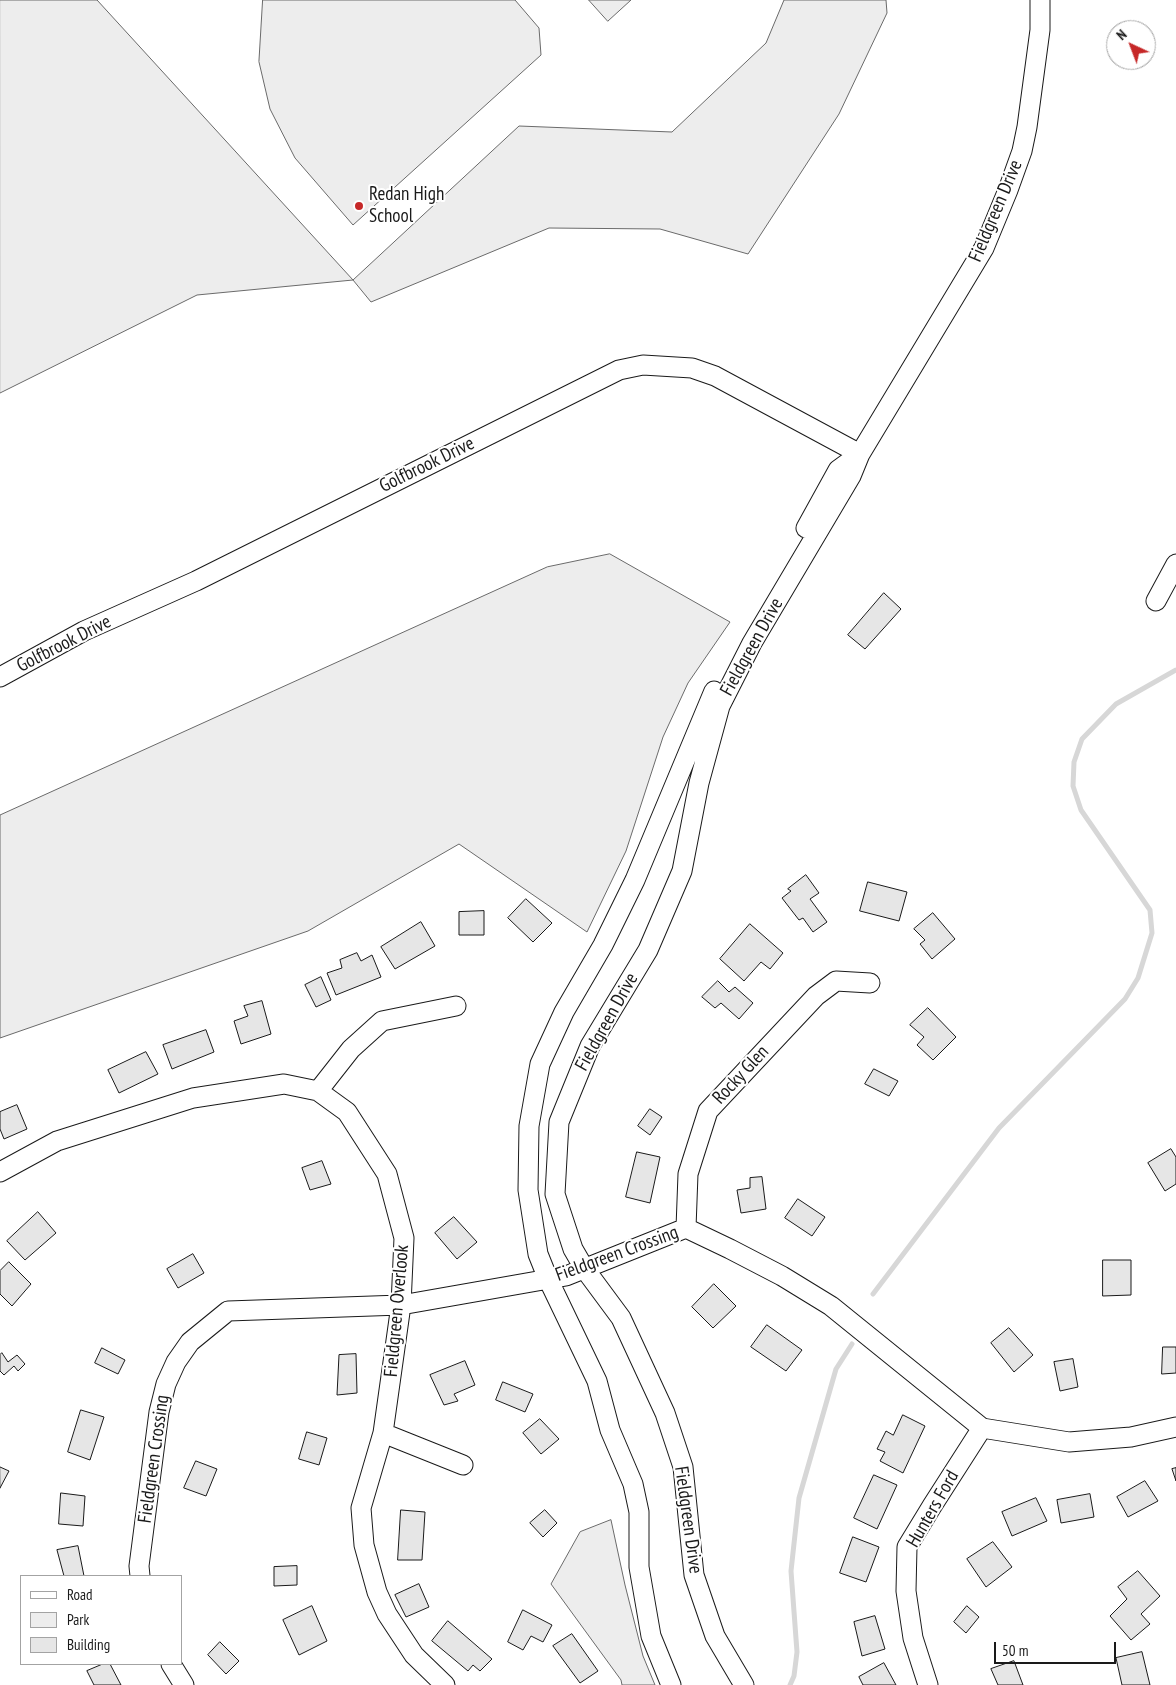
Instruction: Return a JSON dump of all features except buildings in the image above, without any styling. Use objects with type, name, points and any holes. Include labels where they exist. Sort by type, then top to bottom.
[{"type":"street","name":"Fieldgreen Drive","points":[[744,1685],[715,1636],[694,1575],[683,1467],[665,1413],[621,1318],[584,1268],[573,1249],[555,1194],[559,1122],[590,1046],[648,950],[682,871],[699,783],[720,706],[752,643],[851,476],[860,454],[984,248],[1008,190],[1022,151],[1028,127],[1040,30],[1040,0]]},
{"type":"street","name":"Golfbrook Drive","points":[[0,677],[84,632],[196,581],[619,370],[643,365],[692,368],[715,376],[860,454]]},
{"type":"street","name":"Fieldgreen Drive","points":[[671,1685],[652,1636],[639,1566],[639,1512],[632,1484],[610,1430],[597,1381],[538,1254],[528,1190],[529,1126],[540,1064],[564,1012],[603,945],[635,880],[726,665],[838,470],[860,454]]},
{"type":"street","points":[[1156,601],[1176,564]]},
{"type":"street","name":"Rocky Glen","points":[[686,1228],[688,1174],[708,1110],[816,996],[836,980],[870,984]]},
{"type":"street","points":[[318,1091],[351,1049],[382,1021],[456,1006]]},
{"type":"street","name":"Fieldgreen Overlook","points":[[0,1172],[57,1141],[193,1098],[284,1084],[318,1091],[346,1112],[387,1174],[404,1238],[401,1304],[383,1433],[361,1508],[364,1545],[377,1592],[387,1614],[414,1655],[445,1685]]},
{"type":"street","name":"Fieldgreen Crossing","points":[[140,1575],[139,1566],[159,1412],[166,1384],[176,1362],[190,1342],[228,1311],[401,1304],[566,1276],[686,1228],[782,1276],[831,1306],[982,1428],[1069,1442],[1131,1437],[1176,1427]]},
{"type":"street","name":"Hunters Ford","points":[[928,1685],[913,1638],[906,1591],[908,1548],[932,1506],[982,1428]]},
{"type":"street","points":[[383,1433],[463,1465]]},
{"type":"street","points":[[172,1665],[184,1685]]},
{"type":"green space","points":[[0,0],[97,0],[353,280],[197,295],[0,393]]},
{"type":"green space","points":[[263,0],[515,0],[539,28],[541,55],[353,225],[295,158],[270,109],[259,62]]},
{"type":"green space","points":[[589,0],[631,0],[608,21]]},
{"type":"green space","points":[[784,0],[886,0],[887,13],[839,114],[748,254],[660,229],[549,228],[371,302],[353,280],[519,126],[672,132],[766,43]]},
{"type":"green space","points":[[610,554],[730,622],[688,683],[663,737],[626,851],[587,932],[459,844],[308,931],[0,1038],[0,815],[547,567]]},
{"type":"green space","points":[[611,1520],[643,1656],[655,1685],[622,1685],[621,1680],[551,1584],[580,1532]]},
{"type":"waterway","points":[[873,1294],[999,1128],[1125,999],[1138,978],[1152,933],[1150,910],[1081,810],[1073,786],[1074,762],[1082,739],[1116,704],[1176,670]]},
{"type":"waterway","points":[[790,1685],[794,1676],[797,1652],[791,1571],[799,1498],[836,1369],[852,1344]]},
{"type":"place","name":"Redan High School","points":[[359,206]]}]
